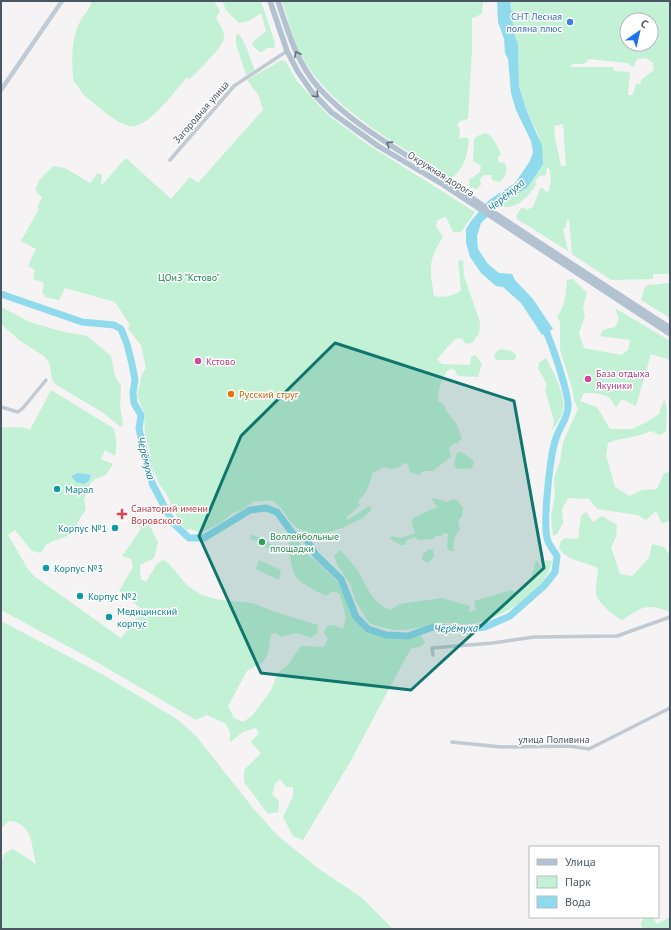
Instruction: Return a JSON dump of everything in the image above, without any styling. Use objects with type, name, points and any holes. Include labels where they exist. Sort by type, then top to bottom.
[{"type":"main road","points":[[1,90],[62,1]]},
{"type":"main road","name":"Окружная дорога","points":[[270,1],[287,51],[300,76],[312,92],[332,112],[378,146],[467,198]]},
{"type":"main road","name":"Окружная дорога","points":[[278,1],[294,49],[304,68],[318,87],[336,106],[375,135],[504,224],[670,334]]},
{"type":"main road","name":"Окружная дорога","points":[[504,224],[670,328]]},
{"type":"street","name":"Загородная улица","points":[[170,160],[237,84],[287,51]]},
{"type":"street","points":[[1,407],[18,412],[24,408],[46,380]]},
{"type":"street","points":[[433,655],[432,648],[493,643],[534,637],[617,636],[670,617]]},
{"type":"street","name":"улица Поливина","points":[[452,742],[501,747],[569,746],[589,749],[670,708]]},
{"type":"highlighted area","points":[[335,343],[514,401],[544,568],[411,690],[261,673],[199,536],[241,436]]},
{"type":"green space","points":[[92,1],[214,1],[220,11],[216,18],[223,30],[224,38],[219,48],[209,59],[190,79],[186,78],[153,116],[145,122],[137,125],[125,125],[107,114],[85,96],[74,82],[72,59],[75,34]]},
{"type":"green space","points":[[222,1],[261,1],[275,43],[274,48],[267,48],[261,52],[255,48],[252,43],[266,31],[261,13],[249,21],[239,23],[226,10]]},
{"type":"green space","points":[[282,1],[483,1],[482,14],[472,18],[472,50],[468,119],[460,121],[457,125],[460,130],[459,139],[466,137],[469,140],[467,152],[462,166],[451,179],[388,139],[347,109],[329,92],[313,73],[300,53],[292,34]]},
{"type":"green space","points":[[510,1],[670,1],[670,274],[653,274],[653,279],[611,280],[572,254],[569,219],[567,219],[566,227],[563,229],[568,251],[517,219],[516,216],[521,208],[526,210],[533,207],[540,189],[543,188],[546,192],[549,191],[551,178],[549,168],[547,168],[546,175],[539,176],[535,181],[536,185],[523,200],[514,206],[509,207],[504,207],[502,204],[528,187],[542,165],[538,134],[526,109],[519,85],[518,44],[514,33]],"holes":[[[646,58],[653,63],[654,70],[642,79],[640,84],[636,84],[633,95],[628,95],[630,72],[614,71],[613,67],[571,67],[572,64],[584,64],[589,59],[627,63],[633,67],[637,59]],[[563,124],[566,166],[561,166],[554,126]]]},
{"type":"green space","points":[[239,34],[255,70],[246,75],[236,44],[236,35]]},
{"type":"green space","name":"ЦОиЗ \"Кстово\"","points":[[282,60],[286,62],[296,80],[328,115],[367,144],[475,212],[461,232],[453,232],[446,217],[437,220],[436,226],[443,237],[434,253],[431,272],[434,296],[445,297],[452,295],[461,290],[458,261],[463,260],[464,276],[480,322],[479,333],[473,342],[466,344],[461,338],[455,339],[437,359],[442,364],[470,365],[471,357],[475,355],[482,364],[478,377],[458,376],[454,369],[448,370],[440,385],[438,401],[444,405],[456,423],[462,438],[457,444],[454,443],[449,448],[451,457],[433,471],[423,471],[419,475],[410,472],[408,464],[404,463],[395,469],[385,467],[372,473],[368,488],[358,501],[360,505],[347,517],[347,520],[369,506],[372,508],[360,519],[344,527],[325,533],[311,533],[293,524],[281,508],[272,501],[254,501],[242,510],[233,513],[222,522],[201,533],[190,529],[186,530],[178,520],[166,493],[159,484],[149,458],[150,451],[145,435],[144,412],[137,396],[142,374],[146,368],[141,345],[128,329],[130,325],[115,302],[65,288],[59,300],[45,297],[42,291],[44,286],[43,282],[33,279],[35,270],[28,266],[36,249],[21,241],[39,209],[37,208],[42,197],[35,190],[40,179],[53,166],[65,168],[90,183],[98,173],[102,175],[101,186],[126,158],[171,199],[190,177],[198,183],[263,110],[258,94],[247,80]]},
{"type":"green space","points":[[485,133],[491,136],[495,142],[501,154],[498,157],[499,162],[505,163],[506,171],[505,176],[500,182],[492,180],[491,175],[484,175],[480,179],[481,185],[476,189],[469,186],[469,180],[480,172],[481,166],[473,161],[474,139]]},
{"type":"green space","points":[[573,279],[587,293],[583,307],[585,316],[579,333],[584,348],[621,355],[628,350],[630,340],[600,336],[603,330],[615,327],[619,320],[615,308],[670,341],[670,360],[651,354],[636,406],[622,399],[616,407],[609,397],[596,393],[584,393],[580,401],[597,407],[610,429],[632,429],[659,414],[664,399],[667,409],[666,431],[660,435],[651,431],[608,443],[606,455],[615,487],[629,496],[642,490],[657,489],[664,473],[670,472],[669,521],[662,524],[656,511],[646,520],[637,515],[597,509],[589,499],[568,498],[562,509],[563,523],[557,534],[553,536],[551,516],[555,496],[554,478],[560,462],[563,442],[578,409],[574,400],[572,388],[560,349],[560,322],[557,317],[560,313],[566,295],[567,280]]},
{"type":"green space","points":[[670,283],[670,318],[641,300],[644,289],[648,285]]},
{"type":"green space","points":[[1,307],[30,322],[60,331],[87,336],[111,356],[115,376],[121,386],[120,406],[123,423],[121,427],[102,412],[55,384],[52,379],[49,362],[44,356],[19,340],[1,324]]},
{"type":"green space","points":[[501,349],[511,351],[516,355],[515,360],[497,360],[494,357],[496,352]]},
{"type":"green space","points":[[546,358],[561,390],[563,398],[563,411],[557,424],[552,430],[554,421],[545,389],[547,385],[538,368],[539,363]]},
{"type":"green space","points":[[51,390],[113,428],[116,438],[116,448],[115,456],[105,450],[101,459],[113,464],[106,475],[95,479],[90,484],[84,500],[86,509],[70,535],[46,545],[41,553],[32,551],[15,530],[8,535],[28,569],[34,576],[121,638],[143,610],[119,591],[133,567],[131,559],[122,556],[141,529],[137,524],[146,518],[158,542],[154,558],[140,565],[141,579],[146,582],[156,565],[163,560],[168,563],[188,586],[202,595],[220,600],[252,603],[275,612],[318,625],[317,633],[311,638],[297,633],[281,637],[276,633],[271,634],[268,654],[263,662],[247,671],[228,706],[234,718],[243,722],[252,716],[272,689],[277,673],[288,665],[301,646],[324,647],[328,639],[324,633],[327,626],[333,625],[343,629],[346,618],[340,594],[333,591],[326,596],[304,584],[295,575],[292,566],[288,539],[290,536],[299,541],[304,552],[314,559],[339,583],[344,590],[353,616],[363,630],[375,635],[397,638],[421,636],[425,643],[420,647],[412,648],[406,657],[349,764],[303,840],[293,836],[283,817],[293,796],[293,787],[286,787],[280,779],[275,784],[272,794],[279,801],[278,812],[268,814],[244,782],[244,770],[261,753],[251,742],[259,733],[256,728],[243,732],[230,742],[230,732],[226,724],[207,715],[196,720],[93,660],[1,610],[1,427],[30,430]]},
{"type":"green space","points":[[457,452],[461,452],[474,461],[472,468],[459,469],[455,467],[454,464]]},
{"type":"green space","points":[[434,498],[447,502],[453,499],[457,500],[463,508],[462,517],[458,521],[460,530],[454,539],[454,551],[450,551],[447,548],[448,534],[444,533],[441,536],[435,536],[433,539],[418,540],[416,537],[407,540],[405,545],[401,545],[390,539],[392,536],[401,538],[415,533],[412,523],[413,518],[437,507],[432,499]]},
{"type":"green space","points":[[586,512],[593,522],[602,516],[617,525],[616,537],[611,547],[620,574],[632,576],[649,558],[652,544],[664,547],[668,553],[670,553],[670,612],[656,607],[645,607],[623,620],[603,605],[596,594],[598,568],[572,559],[559,549],[561,541],[565,538],[578,539],[581,516]]},
{"type":"green space","name":"Воллейбольные площадки","points":[[252,534],[274,546],[272,551],[259,542],[250,539]]},
{"type":"green space","points":[[429,549],[433,550],[434,557],[428,563],[422,560],[423,554]]},
{"type":"green space","points":[[340,550],[355,567],[369,591],[377,601],[390,610],[400,604],[442,598],[470,606],[468,612],[476,610],[474,601],[512,590],[518,594],[522,586],[531,578],[536,560],[540,565],[544,566],[545,560],[552,561],[548,572],[532,593],[521,602],[496,616],[471,624],[438,623],[405,630],[395,630],[369,623],[355,600],[351,585],[338,566],[334,556]]},
{"type":"green space","points":[[259,560],[281,570],[279,580],[256,569]]},
{"type":"green space","points":[[1,621],[100,673],[177,719],[196,736],[253,808],[278,836],[319,869],[362,898],[393,929],[1,929],[1,862],[5,853],[13,849],[36,864],[32,842],[27,830],[17,823],[9,821],[1,828]]},
{"type":"green space","points":[[670,917],[670,929],[642,929],[641,923],[644,918],[653,918],[657,924]]},
{"type":"water","name":"Черёмуха","points":[[497,1],[510,1],[514,33],[518,44],[519,86],[526,109],[542,146],[543,164],[528,187],[499,206],[481,223],[477,236],[478,249],[488,264],[499,273],[512,274],[515,280],[533,299],[553,329],[542,335],[521,303],[503,287],[496,286],[481,273],[470,257],[466,243],[466,229],[471,221],[489,200],[515,183],[530,161],[533,152],[531,141],[516,110],[511,93],[508,59],[505,53],[504,39],[498,22]]},
{"type":"water","points":[[78,473],[91,475],[89,481],[84,484],[76,482],[71,476]]},
{"type":"waterway","name":"Черёмуха","points":[[1,294],[82,322],[114,325],[121,329],[127,344],[132,364],[135,380],[133,393],[134,403],[141,415],[139,429],[152,483],[173,523],[189,538],[204,538],[250,510],[266,508],[277,512],[293,534],[306,539],[316,555],[341,579],[356,617],[368,629],[386,635],[408,636],[433,627],[464,630],[485,627],[510,616],[544,586],[555,572],[557,556],[547,538],[546,530],[549,473],[556,438],[566,416],[568,400],[554,353],[543,325]]},
{"type":"place","name":"СНТ Лесная поляна плюс","points":[[570,22]]},
{"type":"place","name":"Кстово","points":[[198,361]]},
{"type":"place","name":"База отдыха Якуники","points":[[588,379]]},
{"type":"place","name":"Русский струг","points":[[231,394]]},
{"type":"place","name":"Марал","points":[[57,489]]},
{"type":"place","name":"Санаторий имени Воровского","points":[[122,514]]},
{"type":"place","name":"Корпус №1","points":[[115,528]]},
{"type":"place","name":"Воллейбольные площадки","points":[[262,542]]},
{"type":"place","name":"Корпус №3","points":[[46,568]]},
{"type":"place","name":"Корпус №2","points":[[80,596]]},
{"type":"place","name":"Медицинский корпус","points":[[109,617]]}]
